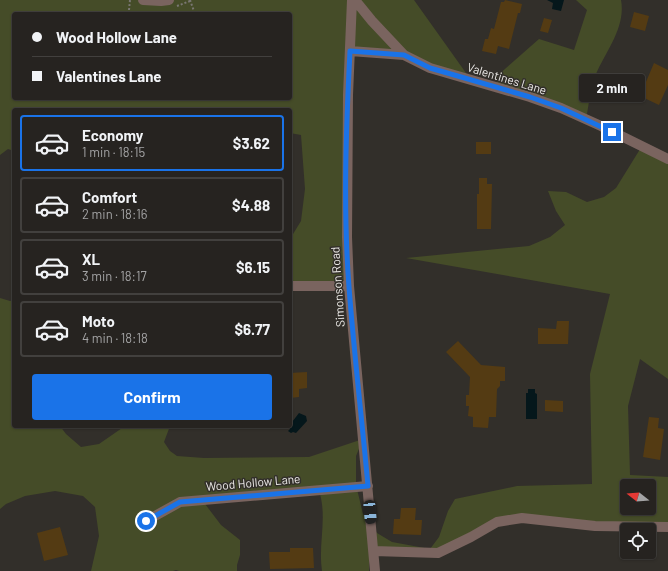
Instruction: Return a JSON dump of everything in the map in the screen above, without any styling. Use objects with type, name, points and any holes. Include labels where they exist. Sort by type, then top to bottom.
[{"type":"street","points":[[143,0],[173,3]]},
{"type":"street","name":"Simonson Road","points":[[352,0],[346,172],[349,286],[375,571]]},
{"type":"street","name":"Valentines Lane","points":[[355,0],[372,21],[404,55],[430,68],[530,97],[561,108],[668,159]]},
{"type":"street","points":[[350,51],[404,55]]},
{"type":"street","points":[[292,286],[349,286]]},
{"type":"street","name":"Wood Hollow Lane","points":[[146,521],[180,502],[368,486]]},
{"type":"street","points":[[374,551],[438,553],[472,537],[497,522],[522,518],[595,526],[668,527]]},
{"type":"path","points":[[129,10],[130,0]]},
{"type":"path","points":[[173,3],[190,1],[194,12]]},
{"type":"green space","points":[[0,0],[414,0],[471,80],[404,55],[350,51],[349,286],[292,284],[292,236],[301,221],[305,189],[301,135],[292,133],[292,108],[12,108],[12,150],[8,149],[0,155]]},
{"type":"green space","points":[[576,0],[621,0],[622,10],[618,29],[594,79],[586,119],[497,88],[497,76],[539,39],[574,50],[587,10]]},
{"type":"green space","points":[[642,146],[668,159],[668,379],[640,359],[628,406],[630,475],[668,477],[668,522],[598,523],[520,516],[438,551],[404,548],[369,559],[369,571],[322,571],[321,552],[323,513],[320,494],[202,500],[221,525],[240,540],[240,555],[237,571],[91,571],[99,536],[95,507],[83,496],[55,491],[25,496],[6,504],[0,509],[0,298],[12,300],[12,428],[62,428],[81,447],[99,444],[122,428],[169,428],[164,442],[170,451],[177,456],[204,458],[309,457],[363,439],[356,456],[356,485],[363,514],[377,533],[392,542],[430,549],[439,537],[448,511],[455,499],[517,486],[592,484],[590,374],[610,294],[406,258],[529,246],[550,237],[565,225],[556,211],[548,191],[566,192],[587,202],[604,197],[616,188]]},
{"type":"shaded area","points":[[547,0],[564,0],[561,11],[552,9],[553,3]]},
{"type":"shaded area","points":[[528,389],[535,389],[535,393],[537,394],[537,419],[526,419],[526,393],[528,393]]},
{"type":"shaded area","points":[[299,413],[306,416],[307,421],[296,433],[291,433],[288,431],[290,428],[292,428],[292,422]]},
{"type":"building","points":[[505,0],[522,4],[520,13],[518,13],[509,49],[498,46],[496,54],[482,51],[485,39],[488,39],[491,28],[494,29],[501,2],[504,2]]},
{"type":"building","points":[[634,12],[649,16],[645,31],[630,27]]},
{"type":"building","points":[[544,18],[552,20],[548,33],[540,31]]},
{"type":"building","points":[[654,63],[668,70],[668,85],[659,105],[640,96]]},
{"type":"building","points":[[476,142],[491,142],[491,154],[476,154]]},
{"type":"building","points":[[479,178],[487,178],[487,184],[492,184],[491,229],[477,229],[477,194],[479,194]]},
{"type":"building","points":[[557,321],[569,321],[568,344],[538,344],[538,328],[556,329]]},
{"type":"building","points":[[458,341],[481,365],[505,367],[505,381],[500,381],[500,386],[497,389],[496,417],[489,417],[488,428],[473,427],[473,417],[468,416],[469,406],[466,406],[466,395],[469,395],[470,377],[446,352]]},
{"type":"building","points":[[307,372],[307,388],[299,389],[299,397],[292,398],[292,373]]},
{"type":"building","points":[[545,400],[563,401],[563,412],[545,411]]},
{"type":"building","points":[[649,417],[659,418],[658,428],[664,429],[660,460],[643,457]]},
{"type":"building","points":[[401,508],[416,508],[415,520],[422,520],[421,535],[393,534],[394,519],[400,519]]},
{"type":"building","points":[[60,527],[68,555],[44,561],[37,533]]},
{"type":"building","points":[[290,548],[313,548],[314,568],[270,569],[269,552],[290,552]]},
{"type":"route","points":[[146,521],[180,502],[368,486],[349,286],[346,172],[350,51],[404,55],[430,68],[530,97],[561,108],[612,132]]}]
